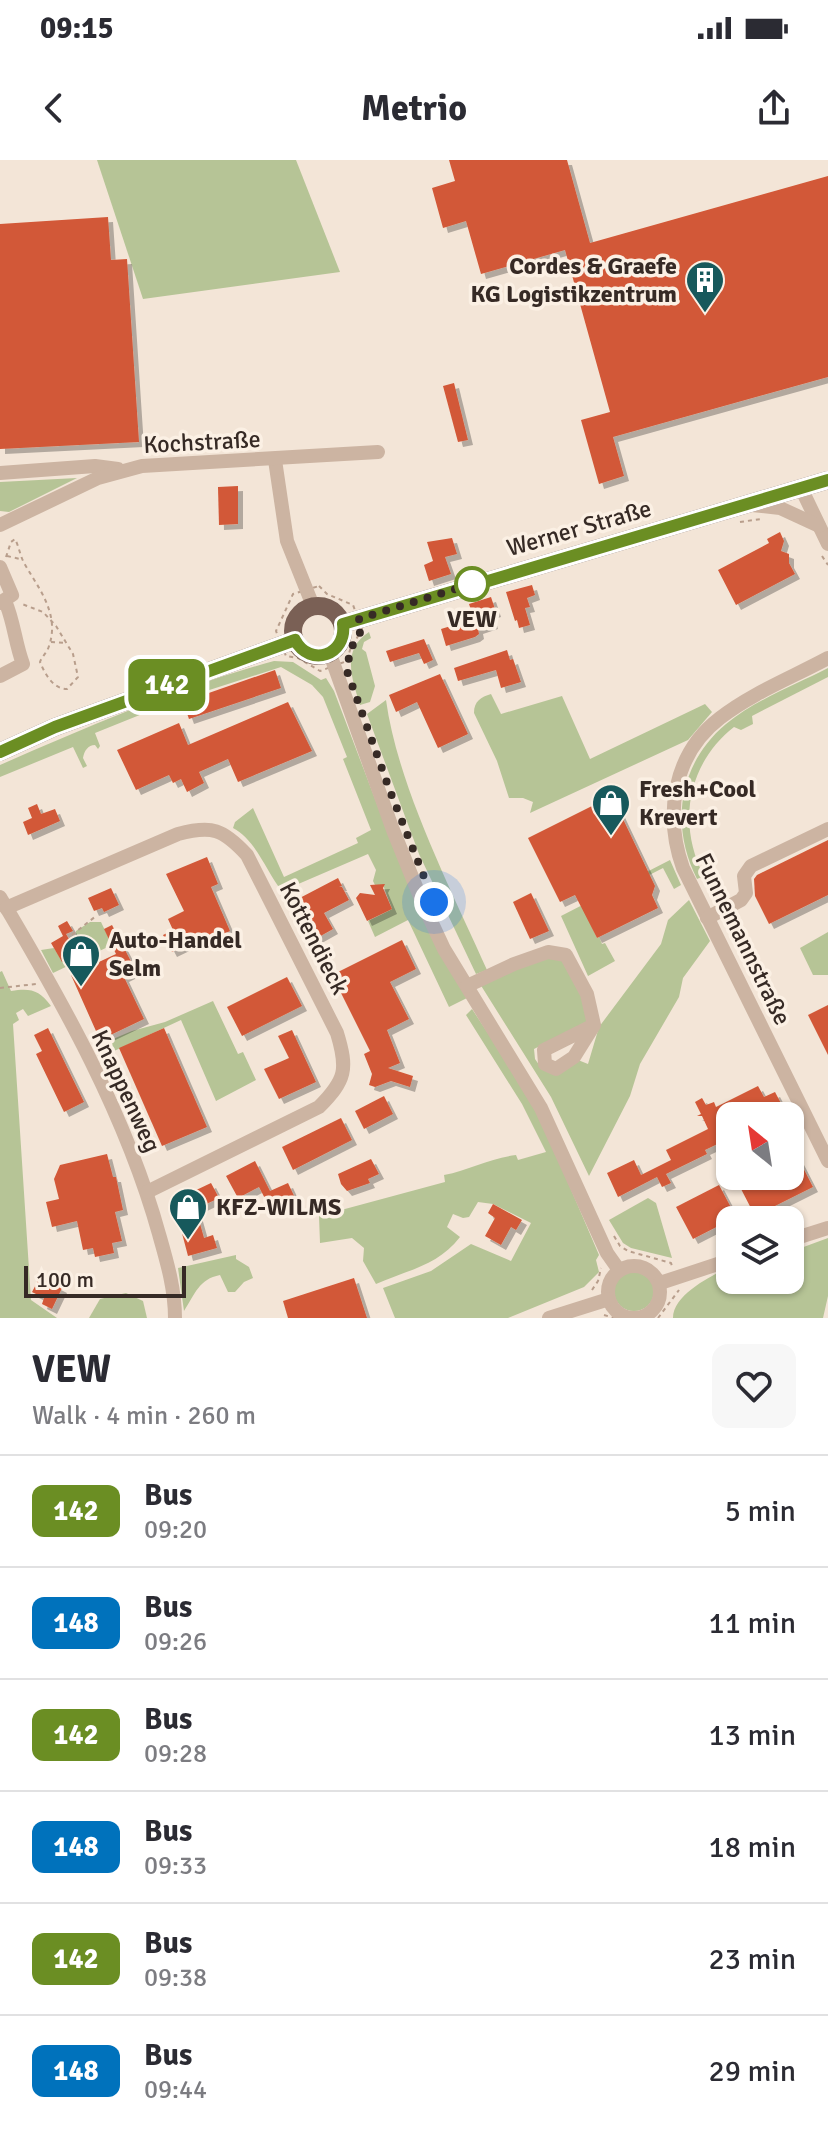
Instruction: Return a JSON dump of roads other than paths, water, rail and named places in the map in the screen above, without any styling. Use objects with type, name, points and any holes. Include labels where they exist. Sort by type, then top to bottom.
[{"type":"main road","name":"Werner Straße","points":[[351,621],[828,480]]},
{"type":"main road","points":[[0,752],[68,722],[288,642],[310,655],[339,663],[340,644],[351,621],[310,598],[306,608],[295,619],[288,642]]},
{"type":"street","name":"Kochstraße","points":[[0,525],[98,478],[122,470],[165,464],[378,452]]},
{"type":"street","name":"Kochstraße","points":[[275,460],[287,541],[310,598]]},
{"type":"street","points":[[0,473],[95,466],[122,470]]},
{"type":"street","points":[[801,488],[828,544]]},
{"type":"street","points":[[746,505],[780,508],[819,526]]},
{"type":"street","points":[[0,676],[23,664],[5,600],[2,562]]},
{"type":"street","name":"Funnemannstraße","points":[[828,658],[718,719],[692,748],[683,764],[674,795],[673,833],[683,868],[828,1161]]},
{"type":"street","points":[[339,663],[393,830],[423,904],[444,949],[541,1108],[607,1253],[619,1270]]},
{"type":"street","name":"Kottendieck","points":[[3,902],[178,834],[214,829],[232,838],[247,855],[337,1033],[344,1057],[344,1076],[335,1092],[319,1107],[147,1192]]},
{"type":"street","points":[[707,918],[741,900],[746,893],[744,876],[751,866],[828,829]]},
{"type":"street","name":"Knappenweg","points":[[3,902],[104,1089],[147,1192],[172,1279],[175,1318]]},
{"type":"street","points":[[467,986],[548,952],[566,955],[587,994],[594,1025]]},
{"type":"street","points":[[804,1236],[828,1228]]},
{"type":"street","points":[[549,1318],[602,1301],[619,1270],[630,1265],[641,1267],[660,1283],[656,1306],[649,1314],[638,1318],[621,1315],[602,1301]]},
{"type":"street","points":[[660,1283],[716,1265]]},
{"type":"place","name":"Cordes & Graefe KG Logistikzentrum","points":[[705,314]]},
{"type":"place","name":"VEW","points":[[472,584]]},
{"type":"place","name":"Fresh+Cool Krevert","points":[[611,837]]},
{"type":"place","name":"Auto-Handel Selm","points":[[81,988]]},
{"type":"place","name":"KFZ-WILMS","points":[[188,1241]]}]
